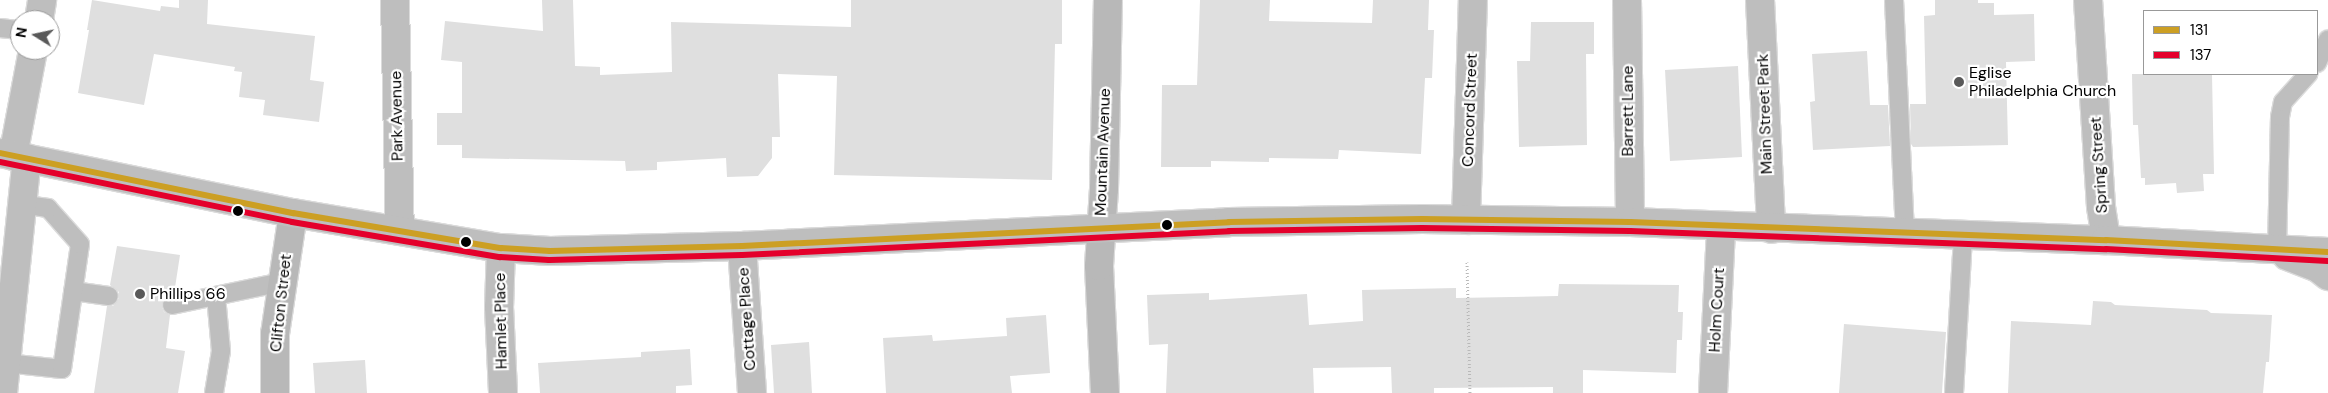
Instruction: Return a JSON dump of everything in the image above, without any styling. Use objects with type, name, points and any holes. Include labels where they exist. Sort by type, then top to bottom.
[{"type":"main road","name":"Park Avenue","points":[[395,0],[400,231]]},
{"type":"main road","name":"Concord Street","points":[[1466,220],[1473,0]]},
{"type":"main road","name":"Barrett Lane","points":[[1627,0],[1630,222]]},
{"type":"main road","name":"Main Street Park","points":[[1760,0],[1771,229]]},
{"type":"main road","name":"Spring Street","points":[[2088,0],[2101,207],[2106,240]]},
{"type":"main road","points":[[3,393],[6,363],[8,246],[20,204],[13,156],[31,60]]},
{"type":"main road","points":[[13,156],[293,213],[501,248],[550,251],[742,246],[1269,221],[1466,220],[1630,222],[1963,237],[2106,240],[2328,252]]},
{"type":"main road","name":"Holm Court","points":[[1713,393],[1721,227]]},
{"type":"main road","name":"Cottage Place","points":[[742,246],[752,393]]},
{"type":"main road","name":"Hamlet Place","points":[[501,248],[499,306],[503,393]]},
{"type":"main road","points":[[2264,248],[2303,261],[2328,276]]},
{"type":"street","name":"Mountain Avenue","points":[[1105,393],[1099,282],[1100,228],[1104,189],[1108,0]]},
{"type":"street","name":"Clifton Street","points":[[275,393],[275,334],[293,213]]},
{"type":"lane","points":[[1894,0],[1905,233]]},
{"type":"lane","points":[[2318,61],[2328,39]]},
{"type":"lane","points":[[2264,248],[2283,102],[2307,75]]},
{"type":"lane","points":[[6,363],[62,369],[80,244],[48,208],[20,204]]},
{"type":"lane","points":[[1954,393],[1963,237]]},
{"type":"lane","points":[[172,305],[282,282]]},
{"type":"lane","points":[[73,291],[109,296]]},
{"type":"lane","points":[[214,393],[221,351],[216,296]]},
{"type":"path","points":[[1467,262],[1470,393]]},
{"type":"building","points":[[92,0],[160,11],[161,6],[179,8],[179,0],[208,0],[207,24],[315,36],[310,80],[324,82],[319,122],[263,115],[265,100],[239,97],[242,72],[234,71],[235,67],[154,54],[144,105],[78,93]]},
{"type":"building","points":[[542,0],[573,0],[575,66],[600,67],[600,75],[672,72],[671,22],[851,27],[851,0],[1062,0],[1062,44],[1055,44],[1052,180],[834,175],[837,76],[778,74],[780,137],[772,137],[772,158],[758,176],[727,177],[726,158],[657,162],[657,170],[626,171],[625,161],[462,158],[462,145],[437,145],[437,113],[462,113],[462,62],[441,60],[445,21],[543,31]]},
{"type":"building","points":[[1200,0],[1270,0],[1269,21],[1372,23],[1373,0],[1429,0],[1428,30],[1434,30],[1432,78],[1425,78],[1421,154],[1339,150],[1338,159],[1269,158],[1269,162],[1211,161],[1211,167],[1161,167],[1162,85],[1197,85]]},
{"type":"building","name":"Eglise Philadelphia Church","points":[[1935,0],[1978,0],[1978,3],[1994,3],[1994,15],[2034,14],[2035,61],[2006,62],[2008,145],[1913,147],[1911,144],[1910,104],[1926,104],[1924,16],[1935,15]]},
{"type":"building","points":[[1531,22],[1594,22],[1594,54],[1586,54],[1587,145],[1519,147],[1517,61],[1530,61]]},
{"type":"building","points":[[1867,51],[1870,105],[1888,105],[1890,146],[1813,150],[1810,102],[1815,101],[1812,54]]},
{"type":"building","points":[[1738,66],[1742,157],[1670,161],[1665,70]]},
{"type":"building","points":[[2132,74],[2212,75],[2214,174],[2203,174],[2204,191],[2177,193],[2176,183],[2145,185],[2145,178],[2141,178],[2138,125],[2133,125]]},
{"type":"building","points":[[117,246],[180,255],[174,294],[165,297],[162,307],[164,312],[170,315],[166,348],[185,351],[178,393],[94,393],[107,306],[113,306],[119,298],[119,292],[110,285]]},
{"type":"building","points":[[1559,284],[1679,285],[1678,312],[1683,312],[1682,340],[1677,340],[1676,373],[1583,370],[1583,393],[1553,393],[1553,387],[1434,388],[1434,393],[1392,393],[1391,367],[1313,368],[1314,393],[1166,393],[1168,344],[1149,345],[1147,295],[1209,293],[1209,300],[1307,294],[1309,325],[1363,321],[1362,290],[1456,288],[1456,298],[1558,296]]},
{"type":"building","points":[[2093,301],[2111,302],[2115,305],[2207,310],[2211,313],[2272,315],[2269,362],[2266,362],[2263,393],[2008,393],[2011,321],[2091,325]]},
{"type":"building","points":[[1046,315],[1050,373],[1010,376],[1012,393],[886,393],[883,338],[932,335],[933,341],[1007,336],[1006,318]]},
{"type":"building","points":[[1844,324],[1946,332],[1942,393],[1839,393]]},
{"type":"building","points":[[809,342],[812,393],[774,393],[771,345]]},
{"type":"building","points":[[690,349],[692,385],[676,386],[676,393],[540,393],[538,363],[641,357],[641,352]]},
{"type":"building","points":[[365,360],[367,393],[315,393],[313,363]]},
{"type":"transit line","name":"131","points":[[0,153],[293,213],[501,248],[550,251],[742,246],[1229,222],[1422,219],[1630,222],[2106,240],[2328,252]]},
{"type":"transit line","name":"137","points":[[0,162],[292,222],[500,257],[549,260],[742,255],[1229,231],[1422,228],[1630,231],[2106,249],[2328,261]]},
{"type":"place","name":"Eglise Philadelphia Church","points":[[1959,82]]},
{"type":"place","name":"Phillips 66","points":[[140,294]]}]
